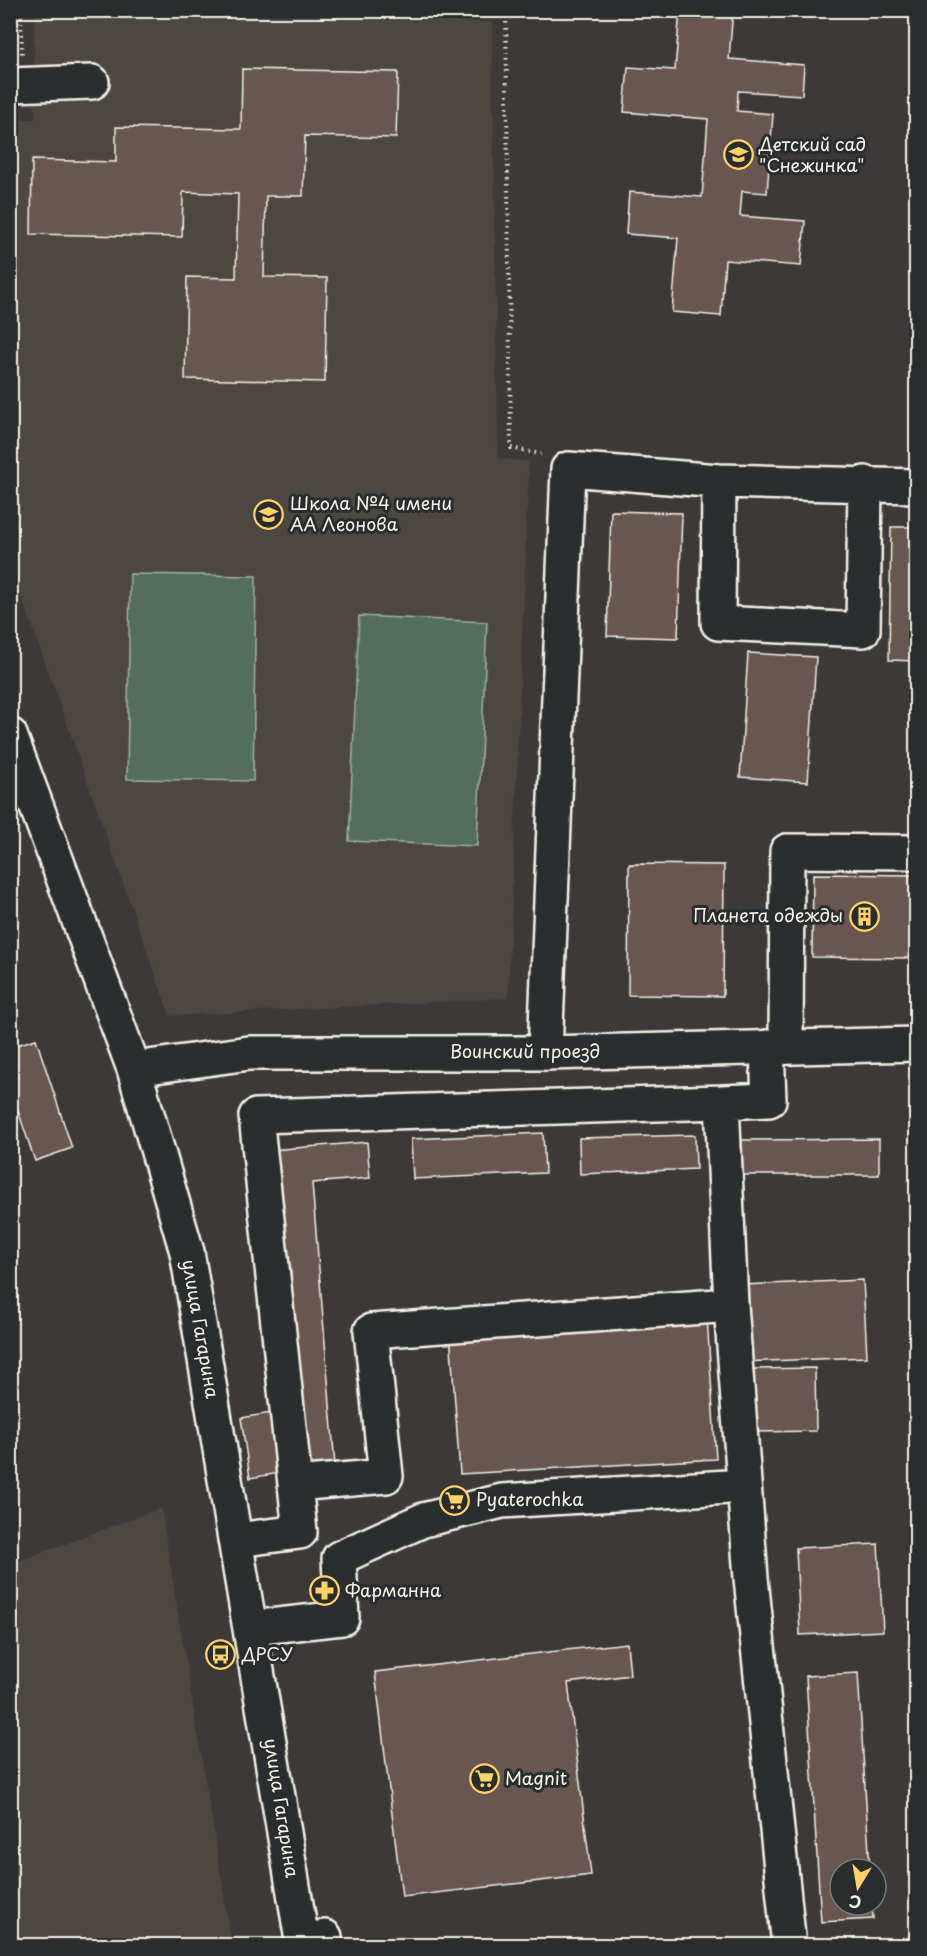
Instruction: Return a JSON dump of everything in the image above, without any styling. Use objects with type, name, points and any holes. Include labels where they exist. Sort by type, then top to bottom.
[{"type":"main road","points":[[17,85],[92,82]]},
{"type":"main road","points":[[545,1053],[568,469],[719,481],[916,486]]},
{"type":"main road","points":[[719,481],[718,623],[863,630],[865,483]]},
{"type":"main road","name":"улица Гагарина","points":[[10,735],[135,1069],[187,1251],[250,1628],[310,1941]]},
{"type":"main road","points":[[236,1540],[300,1532],[256,1116],[770,1100],[776,1047],[787,851],[916,852]]},
{"type":"main road","name":"Воинский проезд","points":[[135,1069],[249,1053],[545,1053],[916,1044]]},
{"type":"main road","points":[[722,1102],[731,1305],[751,1578],[789,1946]]},
{"type":"main road","points":[[295,1484],[386,1476],[371,1331],[731,1305]]},
{"type":"main road","points":[[250,1628],[342,1618],[339,1558],[423,1520],[502,1501],[744,1486]]},
{"type":"path","points":[[17,85],[21,10]]},
{"type":"path","points":[[506,10],[511,448],[545,455]]},
{"type":"shaded area","name":"Школа №4 имени АА Леонова","points":[[34,13],[492,22],[498,458],[529,462],[508,998],[170,1016],[11,566],[10,119],[35,119]]},
{"type":"shaded area","points":[[161,1508],[232,1945],[11,1945],[11,1564]]},
{"type":"green space","points":[[130,574],[256,576],[253,781],[127,779]]},
{"type":"green space","points":[[359,616],[487,622],[477,846],[349,841]]},
{"type":"building","name":"Детский сад \"Снежинка\"","points":[[680,10],[733,10],[729,59],[804,65],[802,95],[738,91],[737,111],[773,114],[767,193],[742,191],[740,216],[805,221],[801,266],[725,260],[721,316],[672,312],[678,238],[626,234],[629,192],[702,197],[708,119],[624,112],[628,67],[675,70]]},
{"type":"building","points":[[242,69],[398,72],[396,138],[305,136],[303,196],[266,196],[264,277],[327,278],[325,382],[185,379],[187,277],[236,278],[238,194],[183,192],[182,237],[31,234],[32,160],[116,162],[116,127],[241,129]]},
{"type":"building","points":[[611,511],[682,513],[678,638],[607,636]]},
{"type":"building","points":[[891,527],[916,527],[916,661],[889,660]]},
{"type":"building","points":[[748,653],[816,657],[808,782],[740,777]]},
{"type":"building","points":[[629,864],[724,865],[723,996],[628,995]]},
{"type":"building","name":"Планета одежды","points":[[813,874],[916,875],[916,958],[812,957]]},
{"type":"building","points":[[36,1039],[72,1148],[35,1161],[10,1087],[10,1047]]},
{"type":"building","points":[[543,1133],[545,1173],[413,1179],[411,1139]]},
{"type":"building","points":[[695,1135],[696,1169],[580,1174],[579,1138]]},
{"type":"building","points":[[879,1139],[879,1175],[741,1175],[740,1140]]},
{"type":"building","points":[[367,1142],[370,1178],[312,1183],[335,1466],[297,1469],[271,1150]]},
{"type":"building","points":[[863,1280],[867,1357],[743,1362],[740,1285]]},
{"type":"building","points":[[707,1316],[716,1459],[460,1474],[450,1333]]},
{"type":"building","points":[[815,1368],[816,1431],[751,1432],[750,1369]]},
{"type":"building","points":[[271,1413],[280,1473],[250,1478],[241,1418]]},
{"type":"building","points":[[878,1544],[883,1631],[800,1635],[796,1548]]},
{"type":"building","name":"Magnit","points":[[627,1643],[630,1675],[568,1683],[591,1875],[402,1897],[375,1672]]},
{"type":"building","points":[[858,1673],[869,1857],[828,1857],[828,1917],[873,1917],[873,1919],[821,1922],[806,1676]]},
{"type":"place","name":"Детский сад \"Снежинка\"","points":[[738,155]]},
{"type":"place","name":"Школа №4 имени АА Леонова","points":[[269,514]]},
{"type":"place","name":"Планета одежды","points":[[864,916]]},
{"type":"place","name":"Pyaterochka","points":[[455,1500]]},
{"type":"place","name":"Фарманна","points":[[324,1591]]},
{"type":"place","name":"ДРСУ","points":[[221,1655]]},
{"type":"place","name":"Magnit","points":[[484,1779]]}]
